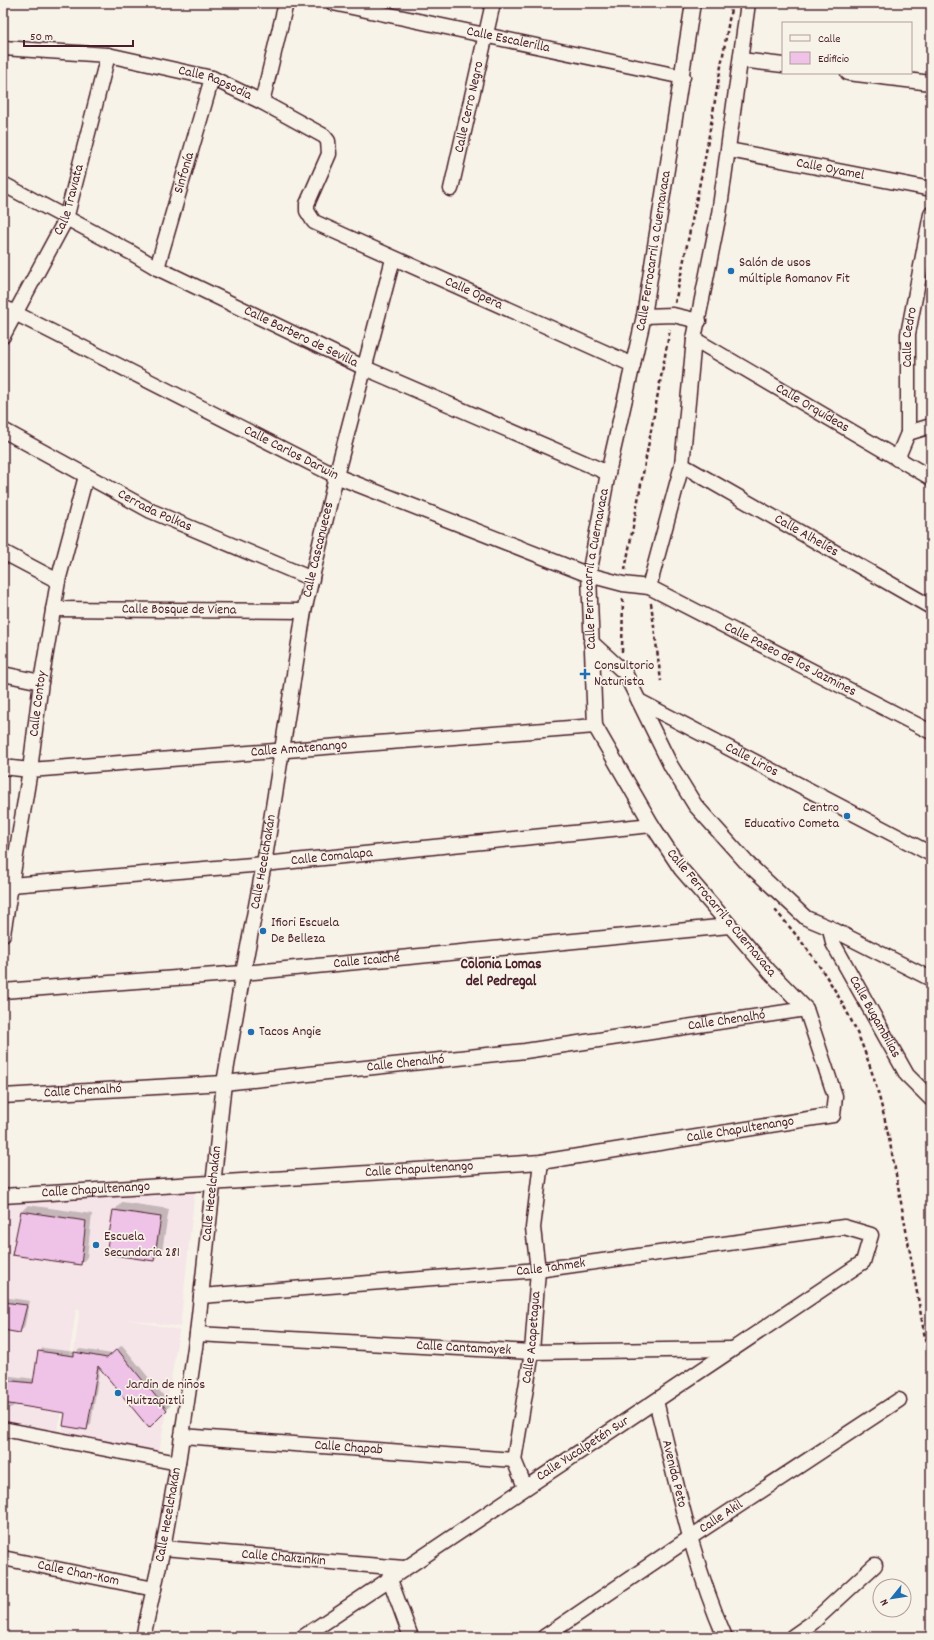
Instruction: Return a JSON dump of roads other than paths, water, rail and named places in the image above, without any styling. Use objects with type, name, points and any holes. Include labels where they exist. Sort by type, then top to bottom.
[{"type":"street","points":[[262,102],[286,3]]},
{"type":"street","name":"Calle Escalerilla","points":[[333,3],[683,77]]},
{"type":"street","name":"Calle Cerro Negro","points":[[451,189],[493,3]]},
{"type":"street","name":"Calle Ferrocarril a Cuernavaca","points":[[693,3],[683,77],[644,316],[608,473],[589,575],[595,726],[652,825],[681,869],[729,926],[806,1009],[835,1096],[833,1115]]},
{"type":"street","points":[[650,587],[682,466],[694,339],[699,321],[719,214],[748,3]]},
{"type":"street","name":"Calle Rapsodia","points":[[3,48],[108,54],[212,78],[262,102],[324,136],[328,141],[329,154],[307,204],[307,211],[314,222]]},
{"type":"street","name":"Calle Traviata","points":[[3,336],[66,219],[108,54]]},
{"type":"street","points":[[741,60],[782,65]]},
{"type":"street","points":[[856,74],[931,83]]},
{"type":"street","name":"Sinfonía","points":[[157,268],[212,78]]},
{"type":"street","name":"Calle Oyamel","points":[[728,150],[931,189]]},
{"type":"street","name":"Calle Barbero de Sevilla","points":[[3,184],[157,268],[365,368],[608,473]]},
{"type":"street","name":"Calle Ópera","points":[[314,222],[393,259],[633,365]]},
{"type":"street","name":"Calle Cedro","points":[[897,459],[908,433],[908,334],[930,223]]},
{"type":"street","name":"Calle Cascanueces","points":[[283,751],[304,611],[336,476],[393,259]]},
{"type":"street","name":"Calle Carlos Darwin","points":[[3,307],[336,476],[589,575],[623,584],[650,587]]},
{"type":"street","points":[[644,316],[673,315],[699,321]]},
{"type":"street","name":"Calle Orquídeas","points":[[694,339],[931,478]]},
{"type":"street","points":[[908,433],[931,426]]},
{"type":"street","name":"Cerrada Polkas","points":[[3,430],[151,511],[312,579]]},
{"type":"street","name":"Calle Alhelíes","points":[[682,466],[931,606]]},
{"type":"street","name":"Calle Contoy","points":[[3,934],[30,770],[41,682],[58,581],[86,476]]},
{"type":"street","points":[[3,552],[58,581]]},
{"type":"street","name":"Calle Paseo de los Jazmines","points":[[650,587],[931,732]]},
{"type":"street","name":"Calle Bosque de Viena","points":[[53,609],[304,611]]},
{"type":"street","points":[[591,642],[625,674],[671,766],[695,805],[746,862],[806,918],[830,928],[931,979]]},
{"type":"street","points":[[3,674],[41,682]]},
{"type":"street","name":"Calle Lirios","points":[[639,701],[931,854]]},
{"type":"street","name":"Calle Amatenango","points":[[3,767],[30,770],[595,726]]},
{"type":"street","name":"Calle Hecelchakán","points":[[143,1637],[163,1548],[178,1463],[197,1334],[224,1083],[283,751]]},
{"type":"street","name":"Calle Comalapa","points":[[11,885],[264,864],[652,825]]},
{"type":"street","name":"Calle Icaiché","points":[[3,990],[243,973],[729,926]]},
{"type":"street","name":"Calle Bugambilias","points":[[830,928],[832,943],[907,1076],[931,1099]]},
{"type":"street","name":"Calle Chenalhó","points":[[3,1096],[224,1083],[525,1051],[806,1009]]},
{"type":"street","name":"Calle Chapultenango","points":[[3,1196],[213,1184],[541,1162],[833,1115]]},
{"type":"street","name":"Calle Acapetagua","points":[[514,1460],[532,1352],[538,1270],[533,1228],[541,1162]]},
{"type":"street","name":"Calle Tahmek","points":[[200,1296],[538,1270],[844,1227],[870,1235],[863,1262]]},
{"type":"street","name":"Calle Yucalpetén Sur","points":[[303,1637],[390,1577],[863,1262]]},
{"type":"street","name":"Calle Cantamayek","points":[[197,1334],[532,1352],[731,1349]]},
{"type":"street","name":"Calle Akil","points":[[544,1637],[691,1537],[900,1400]]},
{"type":"street","name":"Avenida Peto","points":[[656,1401],[691,1537],[711,1605],[725,1637]]},
{"type":"street","points":[[3,1429],[178,1463]]},
{"type":"street","name":"Calle Chapab","points":[[182,1436],[514,1460]]},
{"type":"street","points":[[514,1460],[525,1487]]},
{"type":"street","name":"Calle Chakzinkin","points":[[163,1548],[404,1568]]},
{"type":"street","name":"Calle Chan-Kom","points":[[3,1558],[154,1589]]},
{"type":"street","points":[[792,1637],[812,1623],[875,1565]]},
{"type":"street","points":[[390,1577],[411,1637]]},
{"type":"place","name":"Salón de usos múltiple Romanov Fit","points":[[731,271]]},
{"type":"place","name":"Consultorio Naturista","points":[[585,674]]},
{"type":"place","name":"Centro Educativo Cometa","points":[[847,816]]},
{"type":"place","name":"Ifiori Escuela De Belleza","points":[[263,931]]},
{"type":"place","name":"Tacos Angie","points":[[251,1032]]},
{"type":"place","name":"Escuela Secundaria 281","points":[[96,1245]]},
{"type":"place","name":"Jardin de niños Huitzapiztli","points":[[118,1393]]},
{"type":"district","name":"Colonia Lomas del Pedregal","points":[[501,974]]}]
